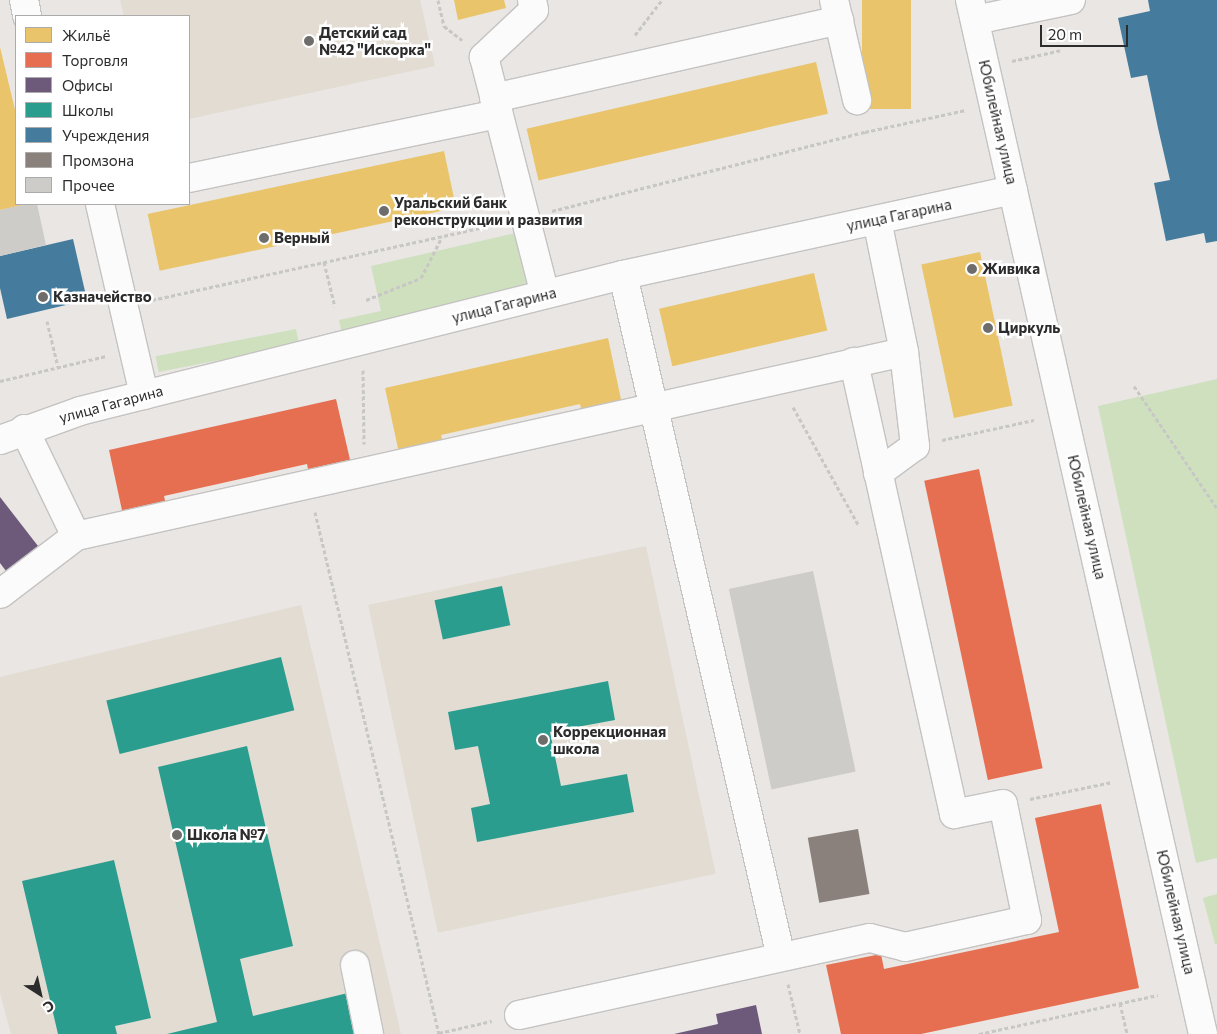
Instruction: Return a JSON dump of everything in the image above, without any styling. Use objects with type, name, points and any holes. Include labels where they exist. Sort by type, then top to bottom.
[{"type":"street","points":[[24,0],[28,15]]},
{"type":"street","points":[[532,0],[534,10],[484,57],[544,294]]},
{"type":"street","points":[[972,10],[1071,0]]},
{"type":"street","points":[[190,178],[496,106],[836,10],[857,100]]},
{"type":"street","name":"Юбилейная улица","points":[[972,10],[1203,1034]]},
{"type":"street","name":"улица Гагарина","points":[[12,435],[80,411],[544,294],[1013,190]]},
{"type":"street","points":[[100,205],[144,395]]},
{"type":"street","points":[[877,220],[904,352],[915,446],[878,473]]},
{"type":"street","points":[[623,275],[652,407],[781,957]]},
{"type":"street","points":[[0,594],[76,536],[904,352]]},
{"type":"street","points":[[519,1015],[870,938],[905,946],[1026,920],[1003,804],[954,814],[854,362]]},
{"type":"street","points":[[12,435],[76,536]]},
{"type":"street","points":[[355,965],[369,1034]]},
{"type":"path","points":[[438,0],[444,26],[484,57]]},
{"type":"path","points":[[366,300],[422,278],[442,236]]},
{"type":"path","points":[[324,262],[335,307]]},
{"type":"path","points":[[47,321],[58,367]]},
{"type":"path","points":[[0,381],[134,349]]},
{"type":"path","points":[[363,363],[364,472]]},
{"type":"path","points":[[778,380],[863,533]]},
{"type":"path","points":[[1134,386],[1217,508]]},
{"type":"path","points":[[915,446],[1034,420]]},
{"type":"path","points":[[308,485],[439,1034],[519,1015]]},
{"type":"path","points":[[1003,804],[1112,782]]},
{"type":"path","points":[[781,957],[800,1034]]},
{"type":"path","points":[[979,1034],[1158,994]]},
{"type":"path","points":[[1120,1003],[1127,1034]]},
{"type":"shaded area","name":"Детский сад №42 \"Искорка\"","points":[[120,0],[420,0],[435,66],[190,119],[190,15],[124,15]]},
{"type":"shaded area","name":"Коррекционная школа","points":[[646,546],[716,874],[438,933],[368,605]]},
{"type":"shaded area","name":"Школа №7","points":[[301,605],[401,1034],[11,1034],[0,993],[0,677]]},
{"type":"green space","points":[[516,233],[530,293],[342,334],[339,320],[381,311],[371,266]]},
{"type":"green space","points":[[296,329],[299,345],[159,372],[156,356]]},
{"type":"green space","points":[[1217,379],[1217,858],[1196,863],[1098,406]]},
{"type":"green space","points":[[1217,894],[1217,944],[1215,944],[1203,898]]},
{"type":"building: Жильё","points":[[454,0],[504,0],[506,8],[458,20]]},
{"type":"building: Жильё","points":[[862,0],[911,0],[911,109],[862,109]]},
{"type":"building: Жильё","points":[[0,47],[15,110],[15,205],[23,205],[0,210]]},
{"type":"building: Жильё","points":[[816,62],[828,114],[539,180],[527,129]]},
{"type":"building: Жильё","points":[[444,151],[456,208],[160,271],[148,214]]},
{"type":"building: Жильё","points":[[980,252],[1013,406],[954,418],[921,264]]},
{"type":"building: Жильё","points":[[814,273],[827,330],[672,366],[659,309]]},
{"type":"building: Жильё","points":[[608,338],[622,404],[582,413],[580,404],[441,435],[443,443],[399,453],[385,388]]},
{"type":"building: Торговля","points":[[336,399],[351,464],[309,474],[307,464],[164,496],[166,505],[123,515],[109,450]]},
{"type":"building: Торговля","points":[[979,469],[1043,768],[988,780],[924,481]]},
{"type":"building: Торговля","points":[[1101,804],[1139,988],[921,1034],[841,1034],[826,965],[881,954],[884,969],[1059,932],[1035,818]]},
{"type":"building: Офисы","points":[[0,497],[38,546],[6,571],[0,563]]},
{"type":"building: Офисы","points":[[756,1005],[762,1034],[674,1034],[718,1024],[716,1014]]},
{"type":"building: Школы","points":[[502,586],[510,625],[443,639],[435,600]]},
{"type":"building: Школы","points":[[281,657],[294,710],[120,754],[106,701]]},
{"type":"building: Школы","points":[[608,681],[615,720],[550,732],[561,786],[627,774],[634,812],[477,842],[471,808],[490,804],[478,746],[455,750],[448,712]]},
{"type":"building: Школы","points":[[247,746],[293,946],[240,959],[253,1016],[356,991],[366,1034],[167,1034],[217,1022],[158,767]]},
{"type":"building: Школы","points":[[114,860],[151,1018],[115,1026],[117,1034],[58,1034],[22,881]]},
{"type":"building: Учреждения","points":[[1148,0],[1217,0],[1217,241],[1206,243],[1204,233],[1166,241],[1154,183],[1170,180],[1147,75],[1131,78],[1118,18],[1150,11]]},
{"type":"building: Учреждения","points":[[73,239],[87,300],[7,319],[0,288],[0,256]]},
{"type":"building: Промзона","points":[[858,829],[869,894],[819,903],[808,838]]},
{"type":"building: Прочее","points":[[22,205],[37,205],[46,245],[0,256],[0,210]]},
{"type":"building: Прочее","points":[[813,571],[856,772],[772,789],[729,589]]},
{"type":"place","name":"Детский сад №42 \"Искорка\"","points":[[309,41]]},
{"type":"place","name":"Уральский банк реконструкции и развития","points":[[384,211]]},
{"type":"place","name":"Верный","points":[[264,238]]},
{"type":"place","name":"Живика","points":[[972,269]]},
{"type":"place","name":"Казначейство","points":[[43,297]]},
{"type":"place","name":"Циркуль","points":[[988,328]]},
{"type":"place","name":"Коррекционная школа","points":[[543,740]]},
{"type":"place","name":"Школа №7","points":[[177,835]]}]
